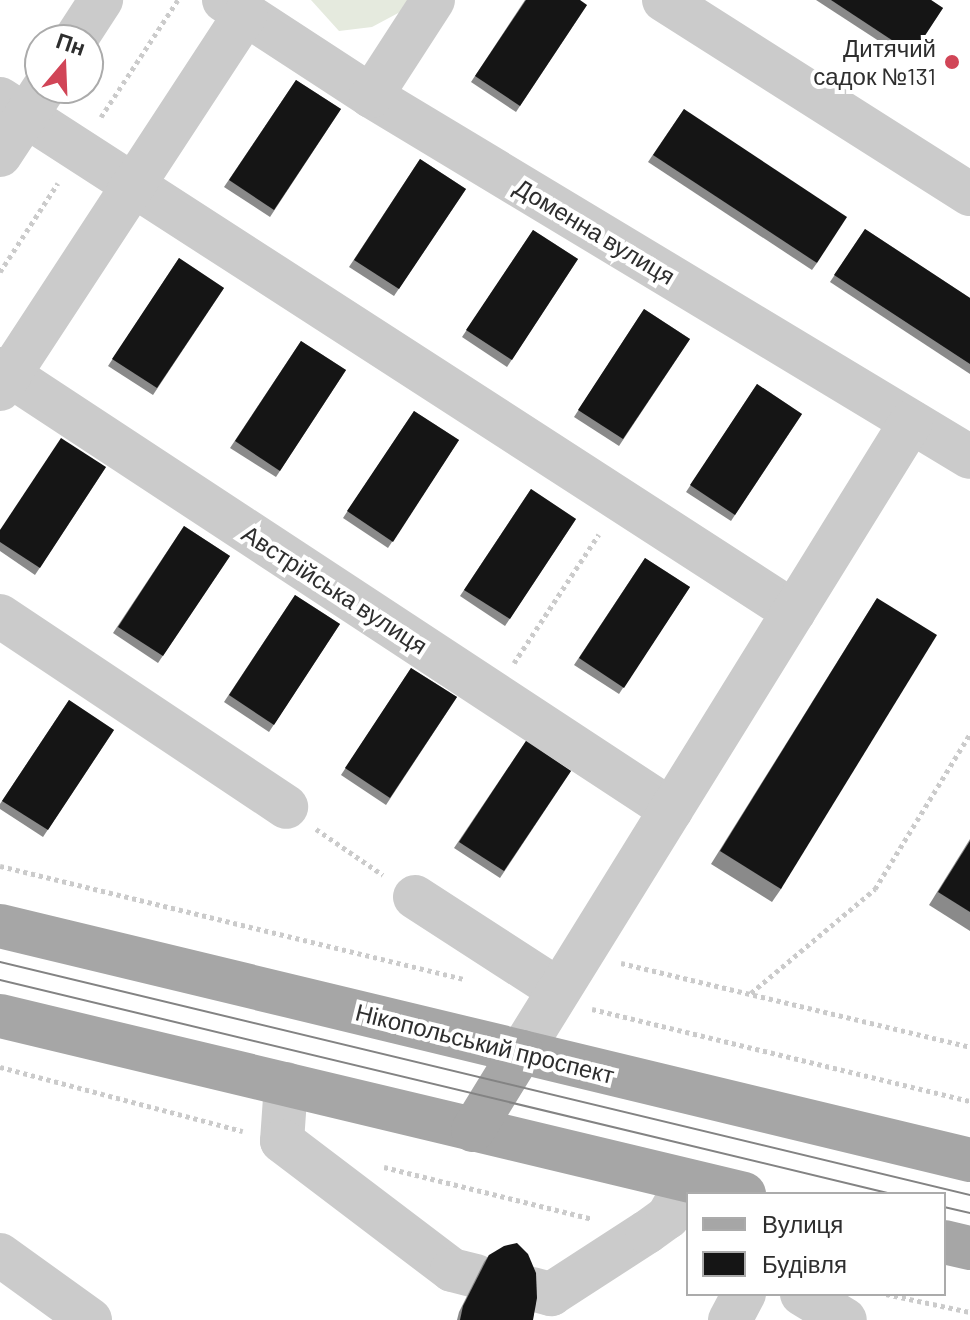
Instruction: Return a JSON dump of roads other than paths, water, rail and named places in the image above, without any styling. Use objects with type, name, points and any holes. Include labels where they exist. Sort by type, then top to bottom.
[{"type":"main road","name":"Нікопольський проспект","points":[[0,926],[970,1160]]},
{"type":"main road","points":[[0,1016],[717,1189]]},
{"type":"main road","points":[[473,1130],[521,1052]]},
{"type":"main road","points":[[946,1242],[970,1248]]},
{"type":"street","points":[[85,24],[101,0]]},
{"type":"street","points":[[371,96],[433,0]]},
{"type":"street","points":[[664,0],[970,194]]},
{"type":"street","points":[[3,378],[133,185],[234,7]]},
{"type":"street","name":"Доменна вулиця","points":[[234,7],[371,96],[970,457]]},
{"type":"street","points":[[0,155],[23,101],[133,185],[794,612]]},
{"type":"street","name":"Австрійська вулиця","points":[[3,378],[671,810]]},
{"type":"street","points":[[521,1052],[911,422]]},
{"type":"street","points":[[0,616],[286,807]]},
{"type":"street","points":[[415,897],[570,972]]},
{"type":"street","points":[[286,1084],[282,1141],[464,1273]]},
{"type":"street","points":[[541,1291],[686,1207]]},
{"type":"street","points":[[0,1255],[90,1320]]},
{"type":"street","points":[[730,1320],[743,1296]]},
{"type":"street","points":[[805,1296],[845,1320]]},
{"type":"tram line","points":[[0,962],[970,1195]]},
{"type":"tram line","points":[[0,980],[884,1192]]},
{"type":"tram line","points":[[946,1207],[970,1213]]},
{"type":"place","name":"Дитячий садок №131","points":[[952,62]]}]
